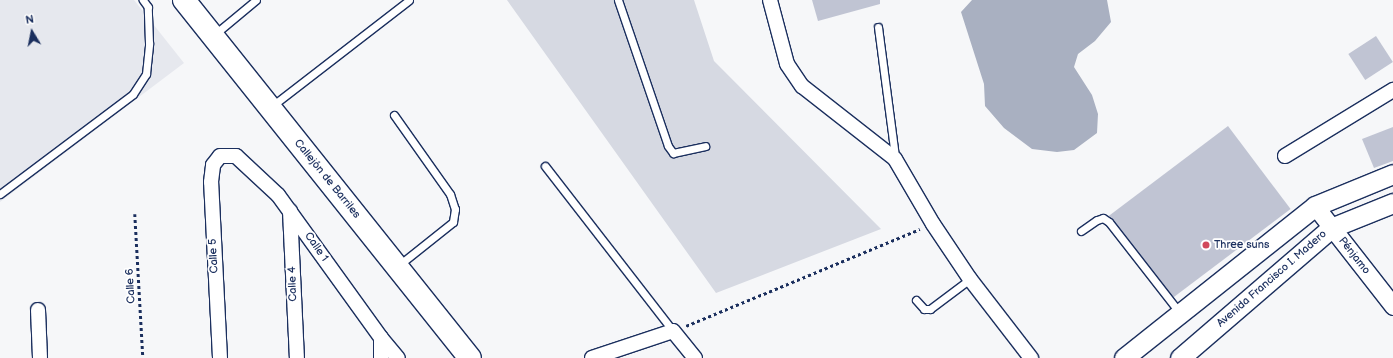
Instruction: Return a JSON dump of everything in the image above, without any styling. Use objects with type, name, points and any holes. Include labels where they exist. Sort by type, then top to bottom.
[{"type":"main road","name":"Callejón de Barriles","points":[[184,0],[470,358]]},
{"type":"main road","points":[[1124,358],[1179,312],[1315,206],[1393,174]]},
{"type":"main road","name":"Avenida Francisco I. Madero","points":[[1180,358],[1331,228],[1393,203]]},
{"type":"street","points":[[770,0],[787,64],[802,86],[895,159],[933,224],[970,279],[1031,358]]},
{"type":"street","points":[[1285,156],[1393,90]]},
{"type":"street","name":"Calle 1","points":[[220,156],[236,156],[278,195],[381,338],[398,358]]},
{"type":"street","name":"Calle 5","points":[[220,156],[213,165],[211,182],[220,358]]},
{"type":"street","name":"Pénjamo","points":[[1315,206],[1393,306]]},
{"type":"street","name":"Calle 4","points":[[290,211],[297,358]]},
{"type":"street","points":[[38,310],[40,358]]},
{"type":"street","points":[[592,358],[673,331],[695,358]]},
{"type":"street","points":[[381,338],[381,358]]},
{"type":"lane","points":[[0,194],[133,94],[146,74],[149,43],[148,8],[143,0]]},
{"type":"lane","points":[[213,36],[256,0]]},
{"type":"lane","points":[[270,108],[409,0]]},
{"type":"lane","points":[[618,0],[668,146],[673,153],[705,146]]},
{"type":"lane","points":[[878,27],[895,159]]},
{"type":"lane","points":[[394,115],[450,194],[455,209],[453,222],[397,267]]},
{"type":"lane","points":[[545,166],[673,331]]},
{"type":"lane","points":[[1081,231],[1097,220],[1103,218],[1109,222],[1179,312]]},
{"type":"lane","points":[[916,300],[924,309],[930,309],[970,279]]},
{"type":"path","name":"Calle 6","points":[[136,214],[143,358]]},
{"type":"path","points":[[673,331],[933,224]]},
{"type":"shaded area","points":[[0,0],[134,0],[184,63],[0,202]]},
{"type":"shaded area","points":[[507,0],[694,0],[714,61],[881,229],[716,293]]},
{"type":"water","points":[[972,0],[1107,0],[1111,22],[1095,41],[1078,54],[1074,67],[1092,95],[1098,114],[1097,133],[1074,150],[1057,152],[1032,149],[1004,128],[985,106],[984,84],[961,12]]},
{"type":"building","points":[[812,0],[880,0],[880,4],[818,21]]},
{"type":"building","points":[[1376,36],[1393,62],[1365,80],[1348,54]]},
{"type":"building","points":[[1228,126],[1291,209],[1172,299],[1109,216]]},
{"type":"building","points":[[1393,127],[1393,161],[1374,168],[1362,139]]},
{"type":"place","name":"Three suns","points":[[1206,245]]}]
